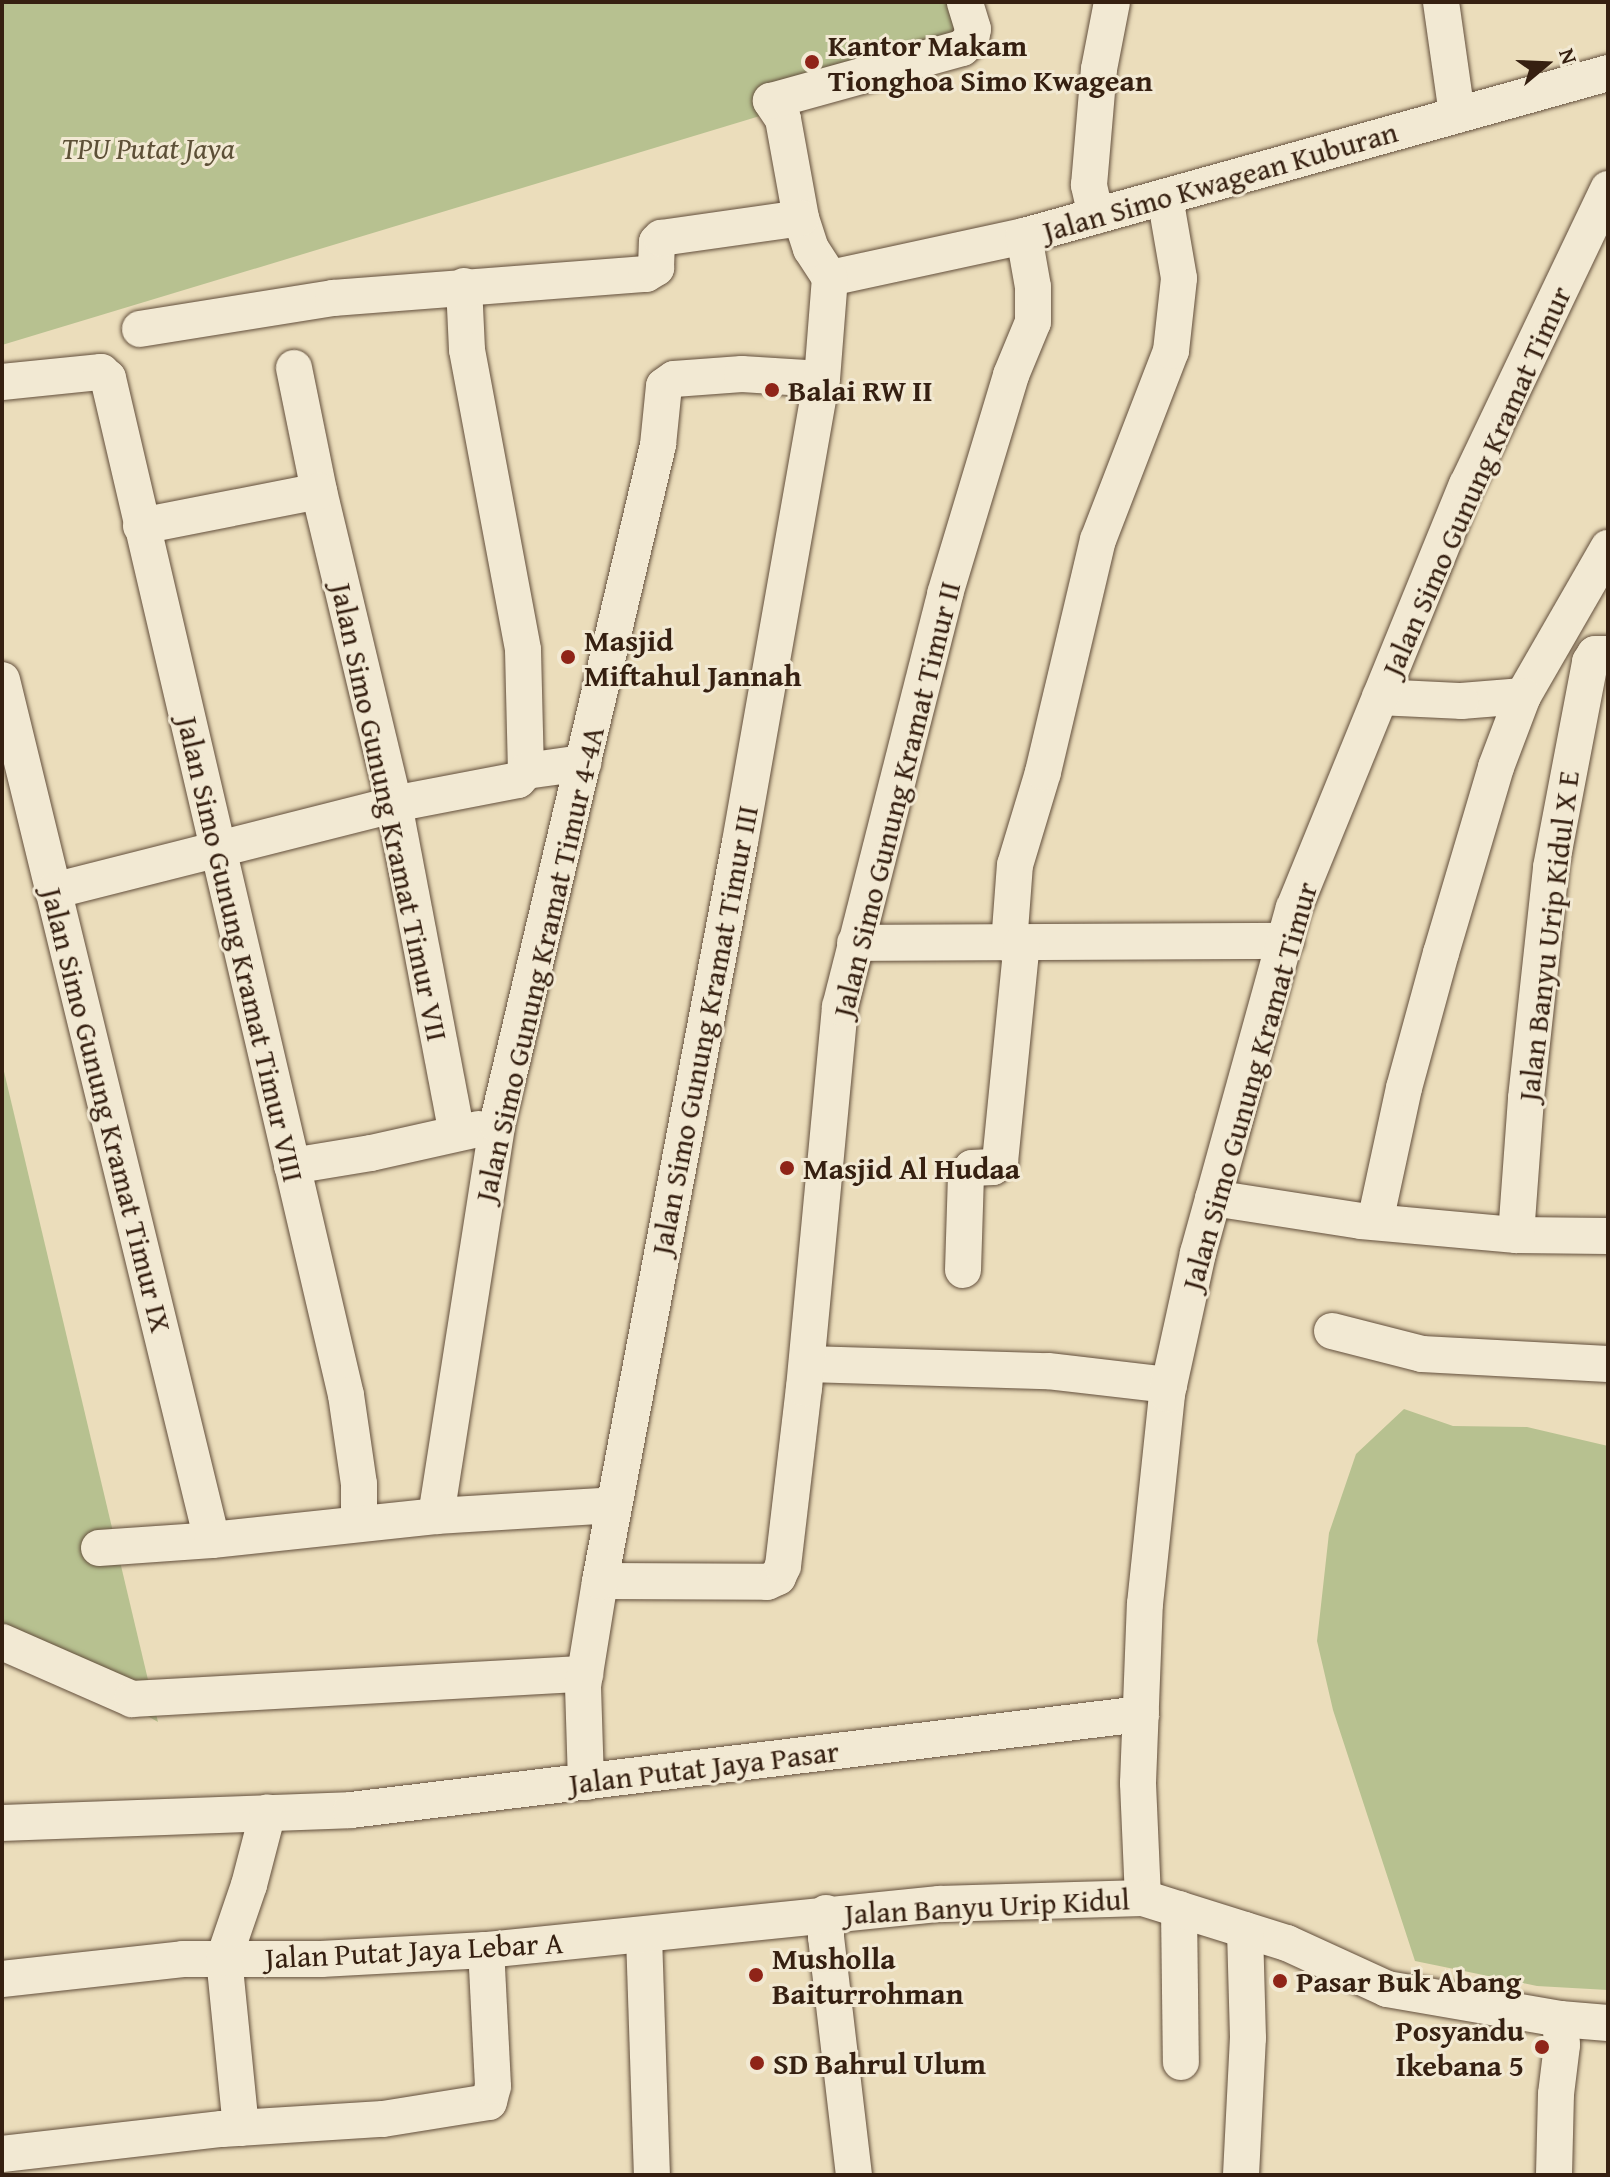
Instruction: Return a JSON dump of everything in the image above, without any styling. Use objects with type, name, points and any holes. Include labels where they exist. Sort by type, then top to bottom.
[{"type":"street","points":[[830,278],[811,249],[801,218],[790,144],[783,119],[771,101],[962,48],[971,40],[973,29],[965,2]]},
{"type":"street","points":[[1096,216],[1090,171],[1099,69],[1112,2]]},
{"type":"street","points":[[1441,2],[1457,115]]},
{"type":"street","name":"Jalan Simo Kwagean Kuburan","points":[[830,278],[1024,236],[1608,73]]},
{"type":"street","name":"Jalan Simo Gunung Kramat Timur","points":[[1143,1898],[1138,1783],[1145,1604],[1169,1385],[1213,1198],[1294,908],[1467,485],[1608,189]]},
{"type":"street","points":[[963,1270],[966,1176],[972,1168],[993,1167],[1000,1162],[1015,944],[1015,865],[1043,772],[1098,540],[1171,351],[1179,278],[1165,197]]},
{"type":"street","points":[[140,329],[333,298],[646,274],[656,268],[657,242],[661,238],[801,218]]},
{"type":"street","name":"Jalan Simo Gunung Kramat Timur II","points":[[600,1581],[767,1582],[778,1577],[783,1566],[807,1364],[840,1007],[945,594],[1011,375],[1033,322],[1033,287],[1024,236]]},
{"type":"street","name":"Jalan Simo Gunung Kramat Timur III","points":[[586,1782],[585,1674],[600,1581],[740,842],[822,379],[830,278]]},
{"type":"street","points":[[464,286],[467,350],[523,650],[526,771]]},
{"type":"street","name":"Jalan Simo Gunung Kramat Timur VII","points":[[294,368],[319,491],[394,804],[457,1133]]},
{"type":"street","name":"Jalan Simo Gunung Kramat Timur VIII","points":[[2,382],[101,372],[108,378],[346,1395],[359,1484],[359,1523]]},
{"type":"street","name":"Jalan Simo Gunung Kramat Timur 4-4A","points":[[436,1516],[497,1125],[658,445],[665,383],[674,379],[742,374],[822,379]]},
{"type":"street","points":[[141,526],[319,491]]},
{"type":"street","points":[[1375,1222],[1404,1088],[1496,767],[1523,696],[1608,548]]},
{"type":"street","name":"Jalan Banyu Urip Kidul X E","points":[[1516,1235],[1526,1098],[1551,867],[1590,662],[1595,654],[1608,654]]},
{"type":"street","name":"Jalan Simo Gunung Kramat Timur IX","points":[[2,680],[212,1540]]},
{"type":"street","points":[[1380,697],[1461,701],[1523,696]]},
{"type":"street","points":[[53,891],[218,852],[394,804],[518,780],[526,771],[583,763]]},
{"type":"street","points":[[855,943],[1286,941]]},
{"type":"street","points":[[292,1166],[371,1153],[497,1125]]},
{"type":"street","points":[[1213,1198],[1375,1222],[1516,1235],[1608,1236]]},
{"type":"street","points":[[1332,1331],[1422,1354],[1608,1364]]},
{"type":"street","points":[[807,1364],[1048,1371],[1169,1385]]},
{"type":"street","points":[[99,1548],[212,1540],[436,1516],[614,1505]]},
{"type":"street","points":[[8,1650],[132,1699],[585,1674]]},
{"type":"street","name":"Jalan Putat Jaya Pasar","points":[[2,1823],[351,1810],[1141,1714]]},
{"type":"street","points":[[241,2128],[224,1958],[249,1885],[268,1812]]},
{"type":"street","name":"Jalan Banyu Urip Kidul","points":[[826,1913],[939,1904],[1143,1898],[1287,1943],[1387,1989],[1560,2019],[1608,2023]]},
{"type":"street","points":[[1179,1909],[1181,2062]]},
{"type":"street","points":[[826,1913],[826,1937],[854,2175]]},
{"type":"street","name":"Jalan Putat Jaya Lebar A","points":[[2,1979],[183,1959],[321,1959],[486,1950],[644,1936],[826,1913]]},
{"type":"street","points":[[1241,2175],[1248,2038],[1245,1930]]},
{"type":"street","points":[[644,1936],[652,2175]]},
{"type":"street","points":[[2,2154],[241,2128],[383,2119],[489,2102],[493,2086],[486,1950]]},
{"type":"street","points":[[1554,2175],[1556,2094],[1562,2045],[1560,2019]]},
{"type":"green space","name":"TPU Putat Jaya","points":[[2,2],[976,2],[992,46],[2,345]]},
{"type":"green space","points":[[2,1063],[158,1722],[2,1633]]},
{"type":"green space","points":[[1404,1409],[1453,1426],[1527,1427],[1608,1446],[1608,1990],[1537,1986],[1415,1961],[1333,1710],[1317,1641],[1329,1533],[1356,1454]]},
{"type":"place","name":"Kantor Makam Tionghoa Simo Kwagean","points":[[812,62]]},
{"type":"place","name":"Balai RW II","points":[[772,390]]},
{"type":"place","name":"Masjid Miftahul Jannah","points":[[568,657]]},
{"type":"place","name":"Masjid Al Hudaa","points":[[787,1168]]},
{"type":"place","name":"Musholla Baiturrohman","points":[[756,1975]]},
{"type":"place","name":"Pasar Buk Abang","points":[[1280,1981]]},
{"type":"place","name":"Posyandu Ikebana 5","points":[[1542,2047]]},
{"type":"place","name":"SD Bahrul Ulum","points":[[757,2063]]}]
